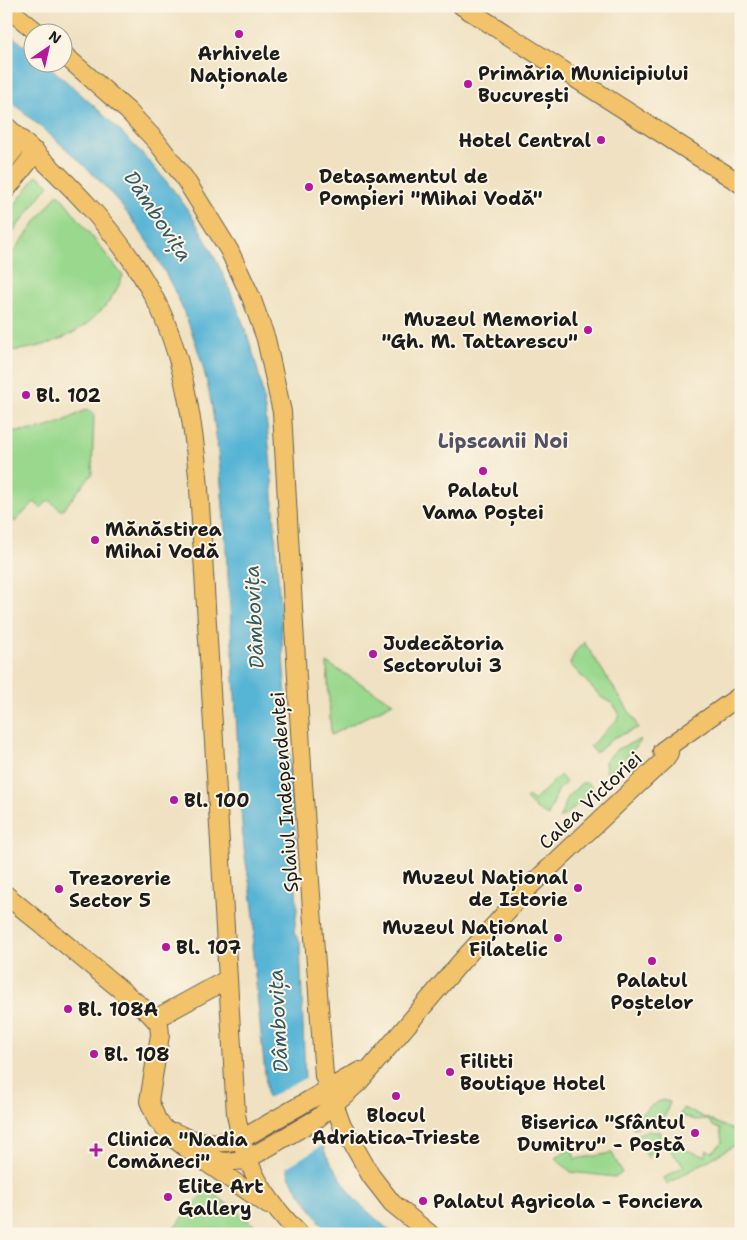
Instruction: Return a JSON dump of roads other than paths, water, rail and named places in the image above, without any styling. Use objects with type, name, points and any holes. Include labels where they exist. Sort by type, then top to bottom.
[{"type":"main road","points":[[462,6],[741,184]]},
{"type":"main road","points":[[6,7],[25,22]]},
{"type":"main road","name":"Splaiul Independenței","points":[[72,62],[114,97],[142,124],[196,195],[218,230],[241,276],[259,319],[273,364],[282,412],[303,784],[307,821],[324,1098],[381,1191],[392,1203],[430,1234]]},
{"type":"main road","points":[[6,126],[36,152],[91,208],[126,252],[160,309],[182,377],[191,418],[199,488],[236,1114],[240,1140],[246,1160],[260,1186],[278,1211],[299,1234]]},
{"type":"main road","points":[[6,160],[22,140]]},
{"type":"main road","points":[[6,190],[36,152]]},
{"type":"main road","name":"Calea Victoriei","points":[[324,1098],[360,1072],[498,907],[556,846],[670,745],[741,695]]},
{"type":"main road","points":[[6,895],[159,1024],[160,1034],[148,1101],[153,1113],[164,1128],[172,1137],[194,1154],[278,1211]]},
{"type":"main road","points":[[155,1019],[228,979]]},
{"type":"main road","points":[[194,1154],[224,1162],[246,1160],[318,1118],[324,1098]]},
{"type":"main road","points":[[164,1128],[201,1141],[224,1143],[240,1140],[263,1126],[324,1098]]},
{"type":"water","name":"Dâmbovița","points":[[6,31],[22,44],[22,72],[55,72],[115,126],[163,177],[192,216],[205,239],[242,319],[258,372],[269,441],[297,853],[295,862],[297,910],[294,933],[300,942],[305,1080],[326,1155],[355,1200],[393,1234],[331,1234],[325,1229],[290,1178],[268,1103],[252,946],[254,923],[251,889],[243,833],[220,471],[207,383],[192,333],[159,261],[146,239],[118,201],[88,169],[6,97]]},
{"type":"place","name":"Arhivele Naționale","points":[[239,34]]},
{"type":"place","name":"Primăria Municipiului București","points":[[468,84]]},
{"type":"place","name":"Hotel Central","points":[[601,140]]},
{"type":"place","name":"Detașamentul de Pompieri \"Mihai Vodă\"","points":[[309,187]]},
{"type":"place","name":"Muzeul Memorial \"Gh. M. Tattarescu\"","points":[[588,330]]},
{"type":"place","name":"Bl. 102","points":[[26,395]]},
{"type":"place","name":"Palatul Vama Poștei","points":[[483,471]]},
{"type":"place","name":"Mănăstirea Mihai Vodă","points":[[95,540]]},
{"type":"place","name":"Judecătoria Sectorului 3","points":[[373,654]]},
{"type":"place","name":"Bl. 100","points":[[174,800]]},
{"type":"place","name":"Muzeul Național de Istorie","points":[[578,888]]},
{"type":"place","name":"Trezorerie Sector 5","points":[[59,889]]},
{"type":"place","name":"Muzeul Național Filatelic","points":[[558,938]]},
{"type":"place","name":"Bl. 107","points":[[166,947]]},
{"type":"place","name":"Palatul Poștelor","points":[[652,961]]},
{"type":"place","name":"Bl. 108A","points":[[68,1009]]},
{"type":"place","name":"Bl. 108","points":[[94,1054]]},
{"type":"place","name":"Filitti Boutique Hotel","points":[[450,1072]]},
{"type":"place","name":"Blocul Adriatica-Trieste","points":[[396,1096]]},
{"type":"place","name":"Biserica \"Sfântul Dumitru\" - Poștă","points":[[695,1133]]},
{"type":"place","name":"Clinica \"Nadia Comăneci\"","points":[[96,1150]]},
{"type":"place","name":"Elite Art Gallery","points":[[168,1197]]},
{"type":"place","name":"Palatul Agricola - Fonciera","points":[[423,1201]]},
{"type":"district","name":"Lipscanii Noi","points":[[503,441]]}]
